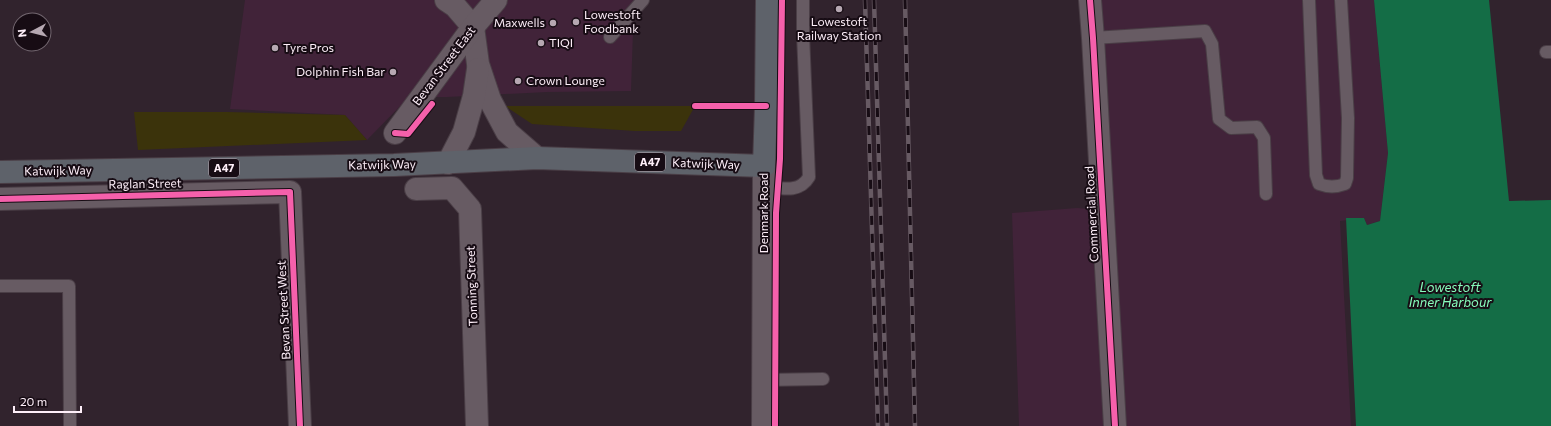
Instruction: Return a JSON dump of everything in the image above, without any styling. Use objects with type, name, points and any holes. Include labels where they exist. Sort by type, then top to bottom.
[{"type":"highway","name":"Denmark Road","points":[[764,176],[767,0]]},
{"type":"highway","name":"Katwijk Way","points":[[0,172],[448,163],[536,158],[764,176]]},
{"type":"street","points":[[446,0],[455,6],[473,27],[478,64],[490,100],[507,132],[536,158]]},
{"type":"street","name":"Bevan Street East","points":[[395,133],[473,27],[496,0]]},
{"type":"street","name":"Commercial Road","points":[[1090,0],[1094,38],[1115,426]]},
{"type":"street","points":[[448,163],[464,132],[474,96],[478,64]]},
{"type":"street","name":"Denmark Road","points":[[763,426],[764,176]]},
{"type":"street","name":"Tonning Street","points":[[416,189],[452,188],[470,209],[477,426]]},
{"type":"street","name":"Raglan Street","points":[[0,199],[290,192]]},
{"type":"street","name":"Bevan Street West","points":[[290,192],[300,426]]},
{"type":"lane","points":[[610,37],[643,0]]},
{"type":"lane","points":[[764,176],[792,189],[799,188],[805,184],[808,177],[803,0]]},
{"type":"lane","points":[[1309,0],[1316,175],[1319,184],[1325,186],[1345,184],[1347,178],[1348,118],[1341,0]]},
{"type":"lane","points":[[1094,38],[1205,31],[1212,44],[1219,119],[1231,128],[1257,127],[1264,138],[1266,194]]},
{"type":"lane","points":[[0,286],[69,286],[70,426]]},
{"type":"lane","points":[[763,380],[823,379]]},
{"type":"shaded area","points":[[245,0],[634,0],[631,91],[547,92],[447,97],[409,97],[367,140],[345,115],[230,109]]},
{"type":"shaded area","points":[[1097,0],[1374,0],[1388,153],[1380,221],[1367,225],[1364,218],[1340,221],[1351,426],[1019,426],[1012,213],[1077,208],[1114,211]]},
{"type":"shaded area","points":[[505,106],[695,106],[681,131],[635,131],[532,124]]},
{"type":"shaded area","points":[[134,112],[227,112],[345,115],[367,140],[138,150]]},
{"type":"water","name":"Lowestoft Inner Harbour","points":[[1374,0],[1489,0],[1509,201],[1551,200],[1551,426],[1356,426],[1346,218],[1364,218],[1367,225],[1380,221],[1388,153]]},
{"type":"railway","points":[[865,0],[878,426]]},
{"type":"railway","points":[[874,0],[887,426]]},
{"type":"railway","points":[[905,0],[915,426]]},
{"type":"cycle path","points":[[775,426],[776,213],[780,159],[782,0]]},
{"type":"cycle path","points":[[1090,0],[1115,426]]},
{"type":"cycle path","points":[[395,133],[408,134],[432,104]]},
{"type":"cycle path","points":[[695,106],[766,106]]},
{"type":"cycle path","points":[[0,199],[290,192],[300,426]]},
{"type":"place","name":"Lowestoft Railway Station","points":[[839,9]]},
{"type":"place","name":"Lowestoft Foodbank","points":[[576,22]]},
{"type":"place","name":"Maxwells","points":[[553,23]]},
{"type":"place","name":"TIQI","points":[[541,43]]},
{"type":"place","name":"Tyre Pros","points":[[275,48]]},
{"type":"place","name":"Dolphin Fish Bar","points":[[393,72]]},
{"type":"place","name":"Crown Lounge","points":[[518,81]]}]
